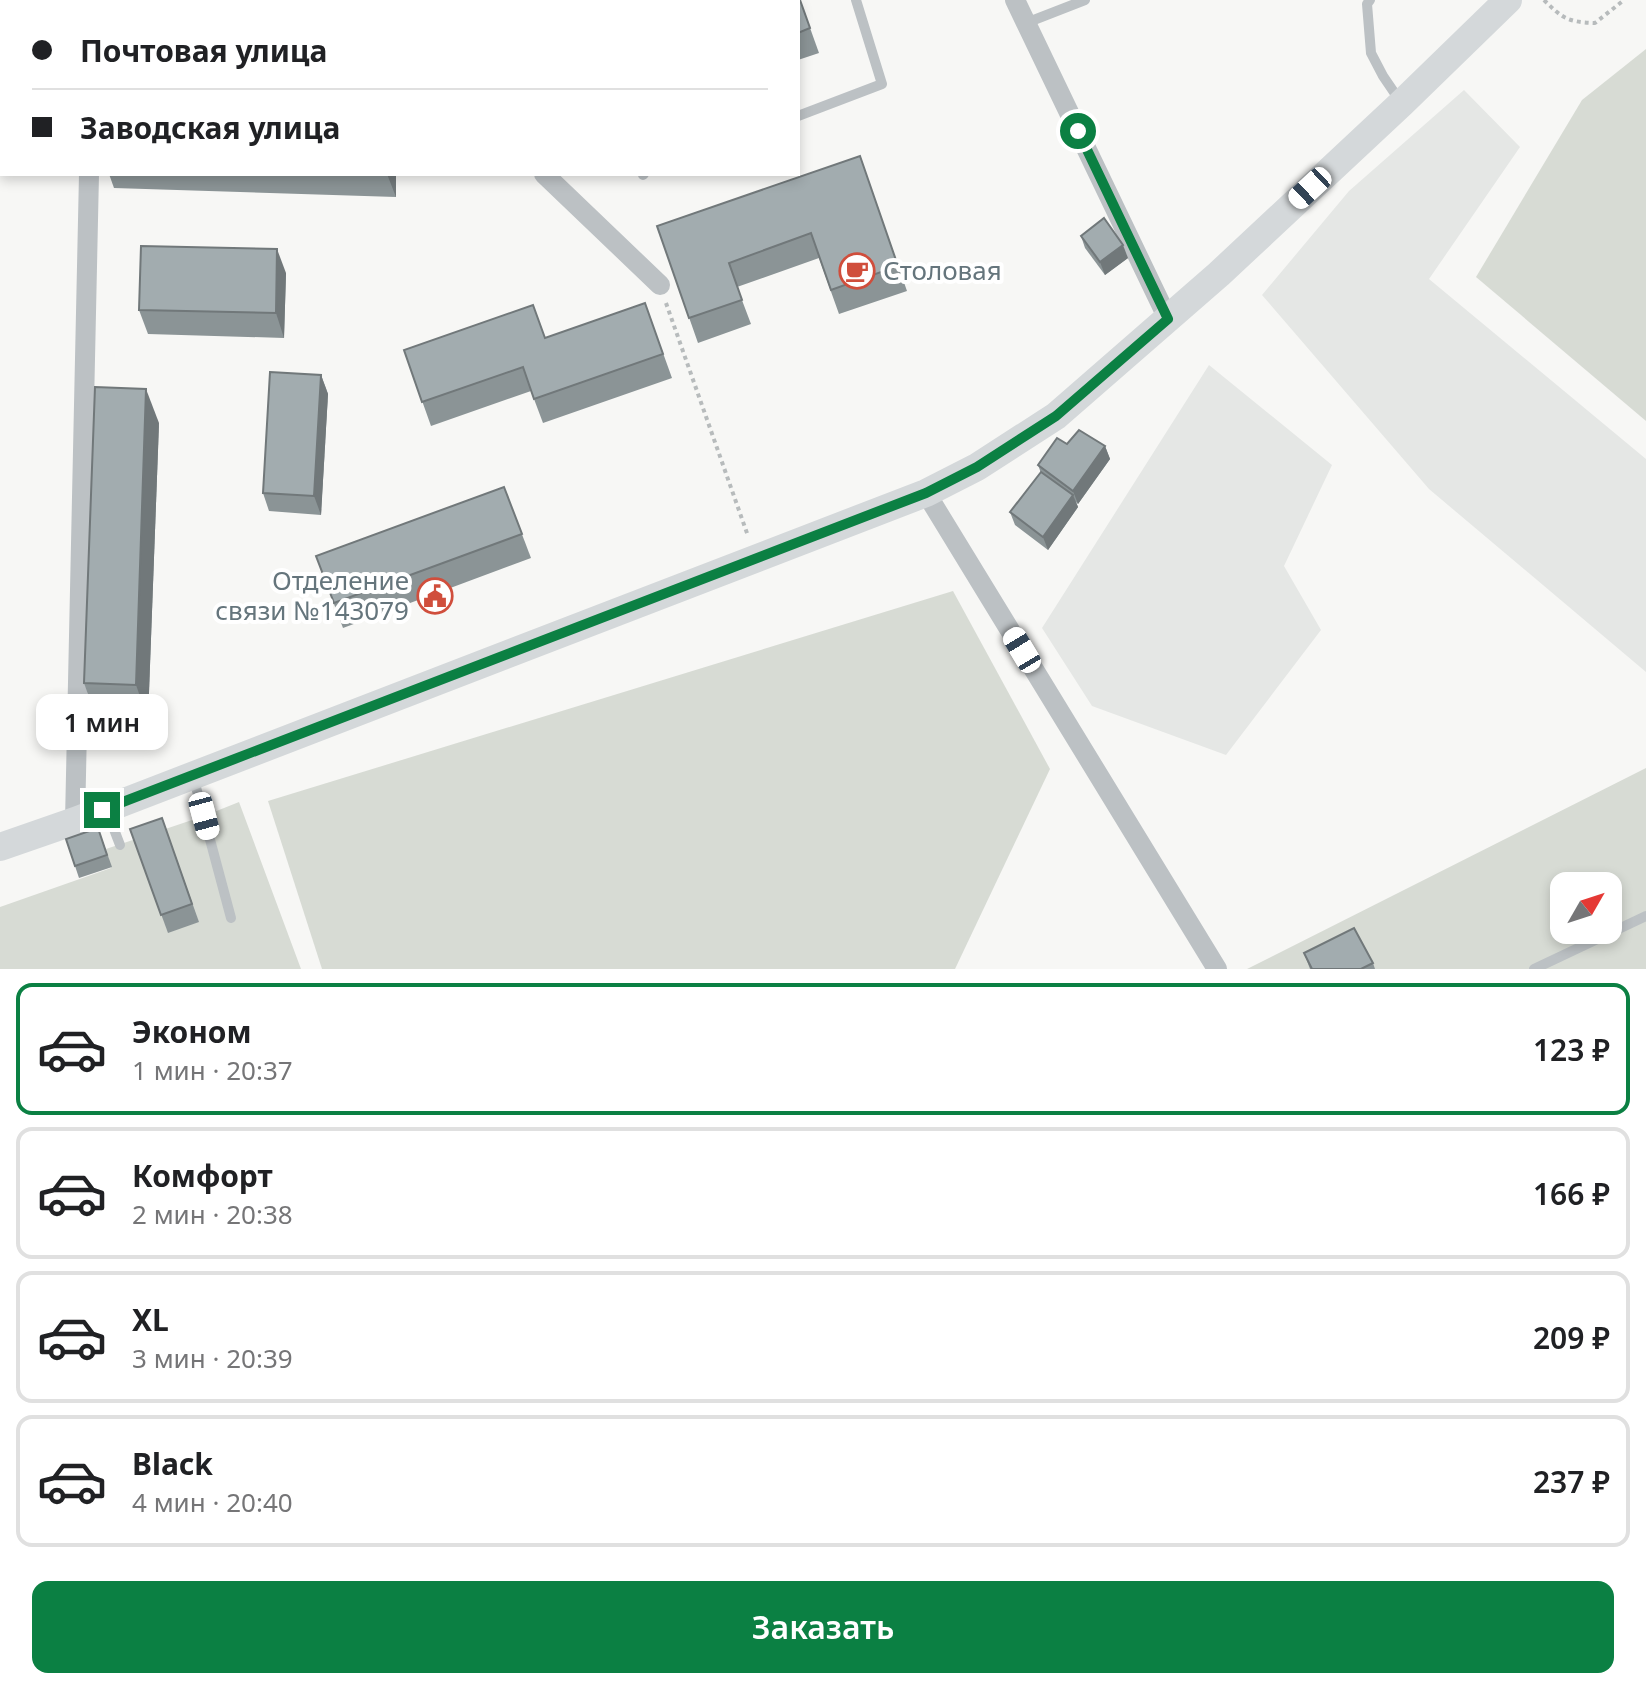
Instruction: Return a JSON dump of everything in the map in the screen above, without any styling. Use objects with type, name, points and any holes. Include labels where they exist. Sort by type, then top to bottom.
[{"type":"main road","points":[[0,847],[107,809],[926,493],[977,467],[1056,416],[1168,319],[1402,103],[1508,0]]},
{"type":"street","points":[[1015,0],[1168,319]]},
{"type":"street","points":[[75,821],[89,176]]},
{"type":"street","points":[[546,176],[660,285]]},
{"type":"street","points":[[926,493],[1217,969]]},
{"type":"lane","points":[[800,115],[882,84],[856,0]]},
{"type":"lane","points":[[1026,23],[1085,0]]},
{"type":"lane","points":[[1370,0],[1367,4],[1371,53],[1402,103]]},
{"type":"lane","points":[[193,776],[231,918]]},
{"type":"lane","points":[[107,809],[120,845]]},
{"type":"lane","points":[[1534,969],[1646,916]]},
{"type":"path","points":[[1544,0],[1562,17],[1595,23],[1624,0]]},
{"type":"path","points":[[660,285],[756,559]]},
{"type":"shaded area","points":[[1646,49],[1646,421],[1476,277],[1582,100]]},
{"type":"shaded area","points":[[1464,90],[1520,147],[1429,279],[1646,459],[1646,672],[1429,489],[1262,295],[1349,191]]},
{"type":"shaded area","points":[[1209,365],[1332,465],[1284,566],[1321,630],[1226,755],[1092,706],[1042,628]]},
{"type":"shaded area","points":[[953,591],[1050,769],[955,969],[322,969],[268,801]]},
{"type":"shaded area","points":[[1646,768],[1646,969],[1247,969]]},
{"type":"shaded area","points":[[239,802],[301,969],[0,969],[0,907],[111,868],[106,849]]},
{"type":"building","points":[[800,0],[810,28],[800,32]]},
{"type":"building","points":[[860,156],[898,266],[831,290],[811,233],[729,263],[742,300],[689,318],[657,226]]},
{"type":"building","points":[[1104,218],[1123,245],[1100,262],[1081,236]]},
{"type":"building","points":[[141,246],[277,249],[276,313],[139,310]]},
{"type":"building","points":[[645,303],[663,354],[534,399],[523,367],[422,402],[404,350],[533,305],[545,338]]},
{"type":"building","points":[[270,372],[321,375],[314,496],[263,493]]},
{"type":"building","points":[[95,387],[146,389],[136,685],[84,683]]},
{"type":"building","points":[[1079,430],[1105,446],[1073,491],[1038,465],[1057,438],[1067,444]]},
{"type":"building","points":[[1041,472],[1073,495],[1043,537],[1010,512]]},
{"type":"building","points":[[504,487],[522,534],[334,603],[316,556]]},
{"type":"building","points":[[162,818],[192,904],[161,915],[130,829]]},
{"type":"building","points":[[98,828],[107,855],[75,866],[66,839]]},
{"type":"building","points":[[1354,928],[1373,963],[1361,969],[1312,969],[1304,953]]},
{"type":"place","name":"Столовая","points":[[857,271]]},
{"type":"place","name":"Отделение связи №143079","points":[[435,596]]},
{"type":"route","points":[[102,810],[926,493],[977,467],[1056,416],[1168,319],[1078,131]]}]
